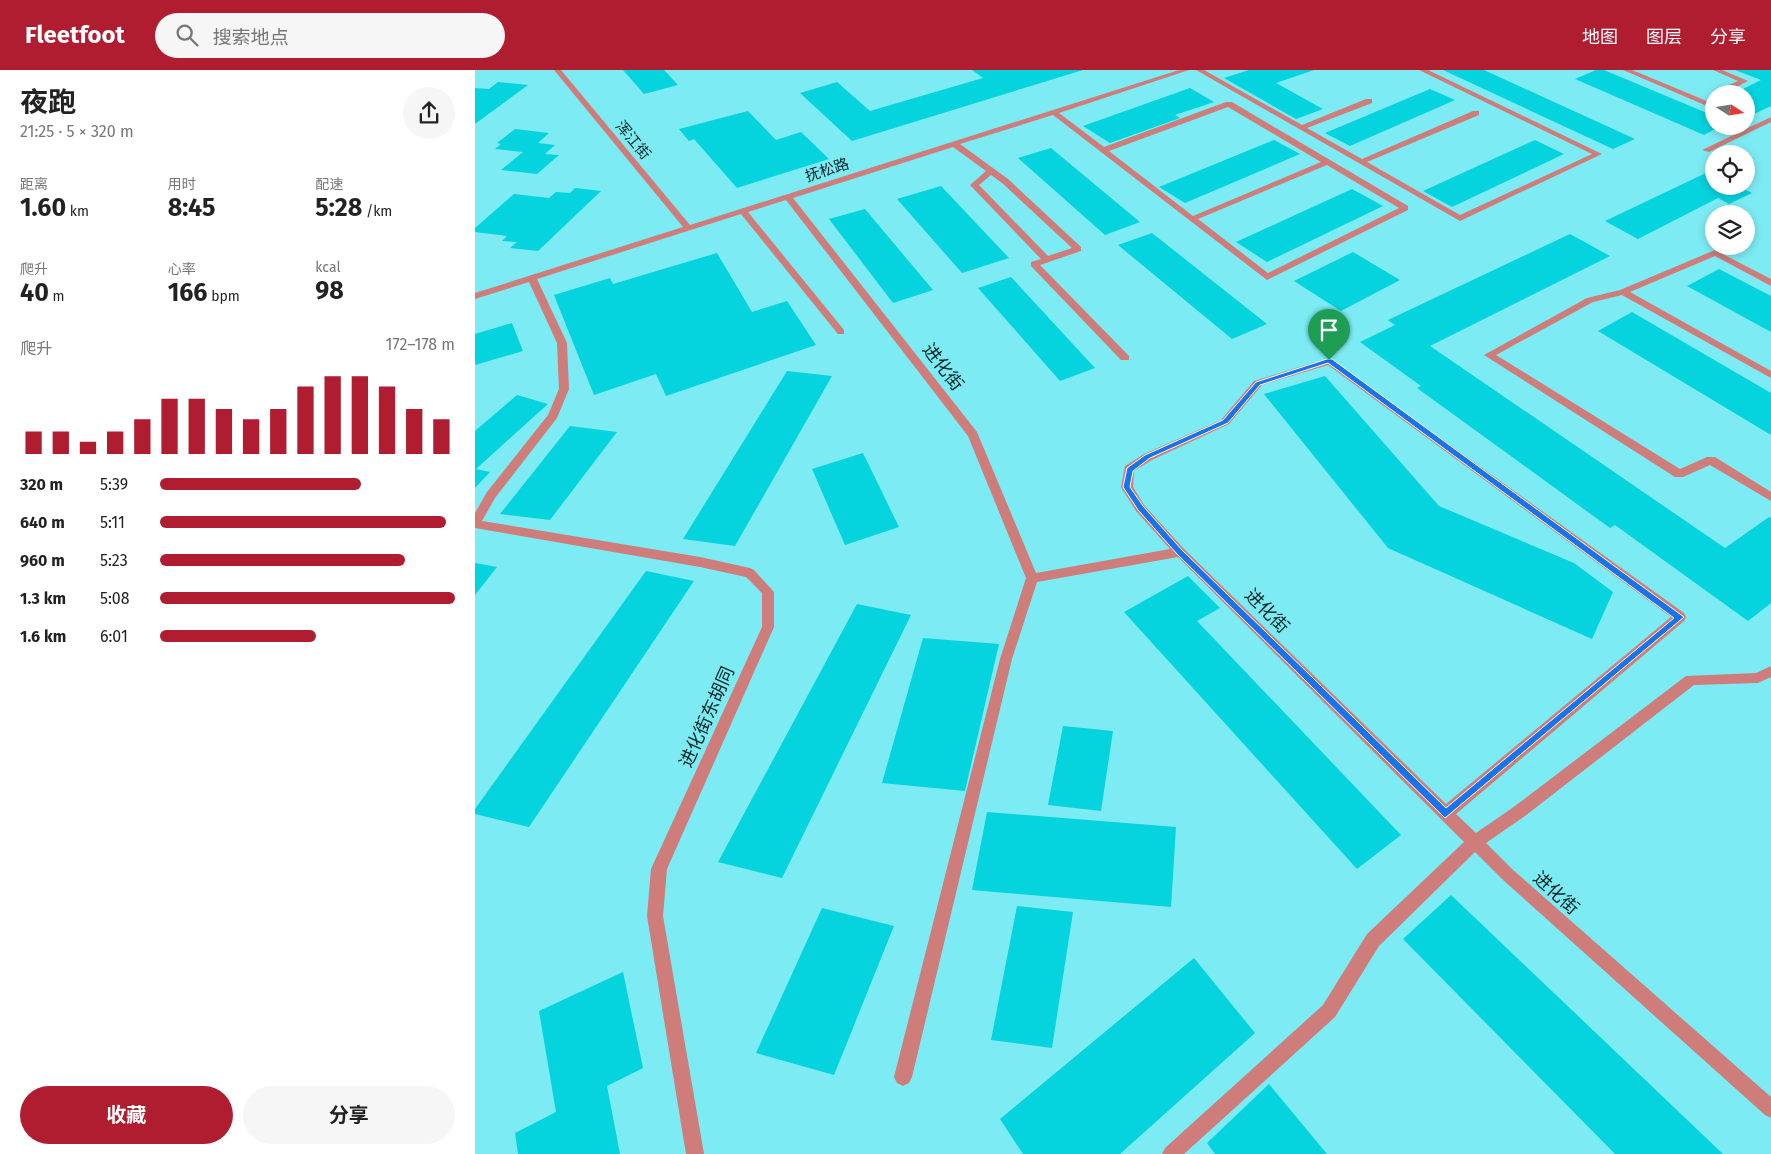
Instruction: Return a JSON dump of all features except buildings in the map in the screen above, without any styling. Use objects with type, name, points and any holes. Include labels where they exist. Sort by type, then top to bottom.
[{"type":"street","name":"浑江街","points":[[557,70],[688,228]]},
{"type":"street","name":"抚松路","points":[[475,296],[1186,70]]},
{"type":"street","points":[[1199,70],[1460,218],[1598,154],[1422,70]]},
{"type":"street","points":[[1626,70],[1705,103]]},
{"type":"street","points":[[1716,70],[1744,81],[1735,85]]},
{"type":"street","points":[[1699,101],[1705,98]]},
{"type":"street","points":[[1301,128],[1369,100]]},
{"type":"street","points":[[1054,112],[1103,150],[1192,219],[1267,277],[1405,208],[1229,104],[1103,150]]},
{"type":"street","points":[[1361,162],[1476,113]]},
{"type":"street","points":[[1717,145],[1771,119]]},
{"type":"street","points":[[954,144],[990,172],[1005,181],[1078,249],[1033,264],[1125,358]]},
{"type":"street","points":[[1192,219],[1328,162]]},
{"type":"street","points":[[990,172],[974,185],[1046,259]]},
{"type":"street","name":"进化街","points":[[789,197],[973,435],[1032,578]]},
{"type":"street","points":[[743,211],[841,332]]},
{"type":"street","points":[[1771,283],[1715,253],[1623,292],[1590,300],[1489,355],[1679,474],[1711,460],[1771,498]]},
{"type":"street","name":"进化街东胡同","points":[[532,278],[562,343],[564,389],[553,416],[491,495],[475,524],[700,562],[750,573],[768,592],[768,627],[659,869],[655,916],[695,1154]]},
{"type":"street","points":[[1623,292],[1771,375]]},
{"type":"street","name":"进化街","points":[[1445,814],[1680,617],[1329,360],[1258,383],[1225,422],[1148,457],[1129,469],[1127,487],[1141,508],[1180,552],[1445,814],[1507,874],[1771,1109]]},
{"type":"street","points":[[903,1076],[1006,659],[1032,578],[1180,552]]},
{"type":"street","points":[[1171,1154],[1329,1011],[1373,940],[1475,842],[1520,811],[1691,680],[1758,678],[1771,671]]},
{"type":"route","points":[[1329,360],[1680,617],[1445,814],[1180,552],[1141,508],[1127,487],[1129,469],[1148,457],[1225,422],[1258,383],[1329,360]]}]
